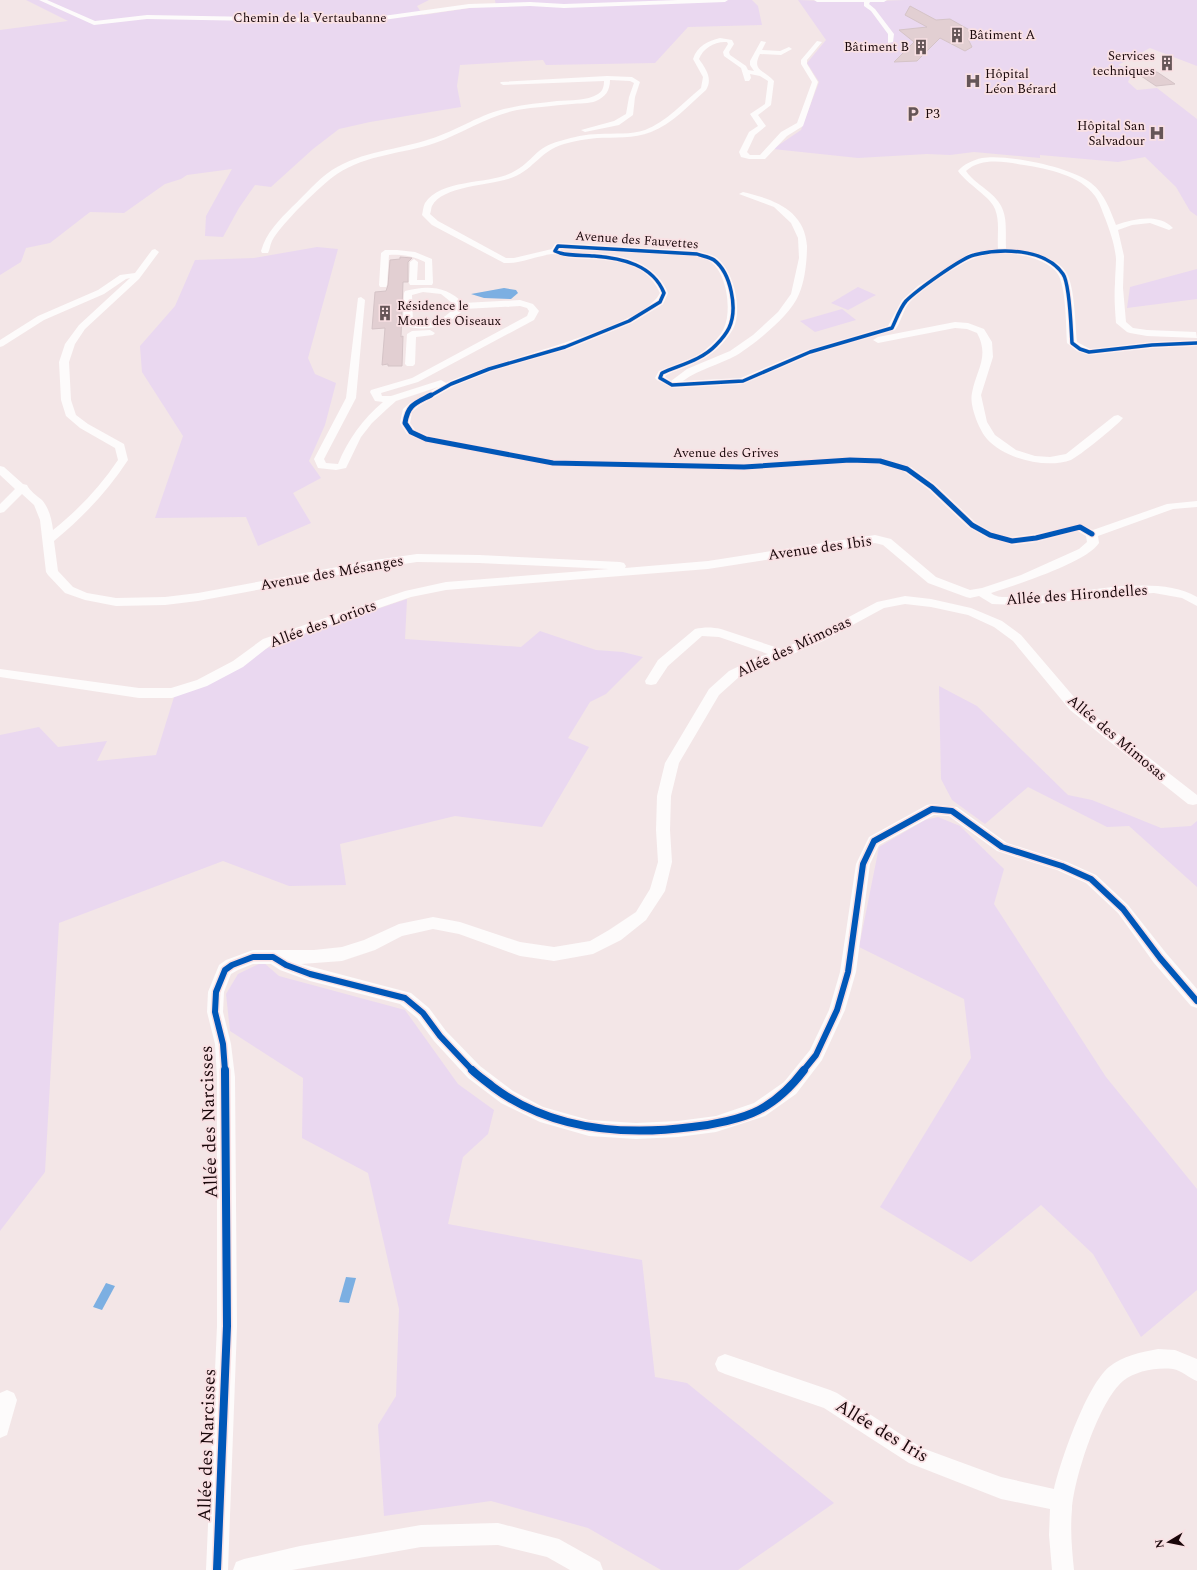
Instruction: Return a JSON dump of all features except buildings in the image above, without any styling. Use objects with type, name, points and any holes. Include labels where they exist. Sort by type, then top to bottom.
[{"type":"street","name":"Chemin de la Vertaubanne","points":[[42,0],[94,23],[147,17],[313,20],[376,19],[469,6],[530,4],[564,6],[726,0]]},
{"type":"street","points":[[817,0],[884,0]]},
{"type":"street","points":[[867,1],[866,5],[873,10],[891,34],[890,42]]},
{"type":"street","points":[[555,252],[514,261],[504,260],[435,223],[426,215],[426,208],[432,199],[448,190],[496,181],[527,168],[544,150],[560,143],[584,137],[639,134],[649,131],[659,125],[707,85],[707,78],[696,59],[701,49],[712,44],[727,40],[731,44],[726,52],[727,56],[744,67],[747,72],[747,80]]},
{"type":"street","points":[[763,42],[752,63],[759,73],[770,81],[768,92],[769,102],[764,108],[754,114],[762,126],[752,134],[743,152],[744,155],[749,157],[762,157],[780,138],[800,124],[815,82],[804,64],[804,60],[818,42]]},
{"type":"street","points":[[757,52],[781,52],[789,49]]},
{"type":"street","points":[[747,72],[759,73]]},
{"type":"street","points":[[503,83],[607,78],[632,79],[637,82],[638,85],[632,97],[629,115],[616,123],[562,136],[544,144],[542,148],[544,150]]},
{"type":"street","points":[[265,252],[268,241],[282,222],[321,182],[335,172],[355,162],[381,153],[433,141],[490,115],[528,106],[592,100],[603,94],[607,86],[607,78]]},
{"type":"street","points":[[1002,251],[1001,213],[997,204],[966,178],[962,171],[968,164],[977,161],[1011,161],[1054,168],[1078,179],[1094,189],[1101,198],[1114,229],[1120,255],[1119,284],[1121,323],[1130,330],[1146,333],[1197,335]]},
{"type":"street","points":[[672,385],[690,371],[733,353],[756,337],[781,314],[795,294],[803,258],[802,238],[795,222],[777,205],[743,194]]},
{"type":"street","points":[[1114,229],[1131,223],[1151,220],[1169,228]]},
{"type":"street","name":"Avenue des Fauvettes","points":[[451,384],[468,376],[565,347],[630,322],[660,302],[664,293],[662,285],[650,271],[626,261],[599,256],[561,255],[555,252],[558,246],[574,246],[697,254],[712,259],[722,268],[732,292],[732,310],[729,328],[716,346],[706,354],[662,373],[660,378],[672,385]]},
{"type":"street","points":[[383,285],[385,253],[402,251],[415,253],[429,261],[429,284]]},
{"type":"street","points":[[672,385],[743,381],[810,352],[892,328],[905,302],[921,288],[973,254],[1002,251],[1018,252],[1040,257],[1052,264],[1063,274],[1067,287],[1072,343],[1080,350],[1089,352],[1152,345],[1197,343]]},
{"type":"street","points":[[49,539],[64,527],[113,478],[123,460],[120,446],[84,426],[71,416],[66,400],[64,362],[70,344],[82,327],[136,277],[155,252]]},
{"type":"street","points":[[410,364],[412,334],[433,332],[452,326],[465,315],[465,297],[456,290],[429,284],[413,283],[414,262]]},
{"type":"street","points":[[0,344],[41,318],[101,292],[123,277],[132,275],[136,277]]},
{"type":"street","points":[[392,399],[379,399],[375,392],[415,380],[531,318],[534,312],[530,306],[520,303],[465,306],[442,323],[425,327],[416,327],[408,324],[408,293],[412,291],[428,289],[436,290],[454,298],[465,306]]},
{"type":"street","points":[[361,300],[351,398],[319,459],[322,466],[342,466],[348,448],[359,431],[375,413],[392,399],[428,386],[468,376]]},
{"type":"street","points":[[810,352],[955,326],[968,326],[981,331],[987,342],[988,357],[976,395],[982,422],[991,437],[1012,452],[1034,460],[1050,460],[1069,457],[1118,418]]},
{"type":"street","name":"Avenue des Grives","points":[[451,384],[415,404],[407,411],[405,423],[412,432],[426,439],[552,463],[744,467],[850,460],[880,461],[907,470],[932,487],[972,525],[990,535],[1012,541],[1036,538],[1080,527],[1092,534]]},
{"type":"street","name":"Avenue des Mésanges","points":[[0,468],[40,504],[46,520],[52,572],[69,590],[85,596],[116,602],[165,601],[198,597],[375,564],[417,558],[552,562],[656,569]]},
{"type":"street","points":[[0,510],[23,488]]},
{"type":"street","points":[[1092,534],[1171,506],[1197,504]]},
{"type":"street","name":"Avenue des Ibis","points":[[656,569],[708,565],[875,539],[886,542],[932,580],[970,594],[1026,578],[1083,552],[1093,543],[1092,534]]},
{"type":"street","name":"Allée des Loriots","points":[[0,673],[139,693],[172,693],[202,683],[238,664],[267,642],[409,594],[446,586],[656,569]]},
{"type":"street","name":"Allée des Hirondelles","points":[[981,592],[992,600],[1016,601],[1069,598],[1111,591],[1154,589],[1185,595],[1197,602]]},
{"type":"street","name":"Allée des Mimosas","points":[[273,957],[314,957],[342,954],[369,945],[399,930],[433,923],[460,928],[520,949],[554,954],[593,947],[615,935],[641,916],[657,891],[665,862],[663,830],[664,796],[672,763],[699,715],[714,692],[734,674],[760,661],[782,654],[819,638],[881,605],[905,600],[931,603],[971,612],[998,624],[1017,638],[1075,707],[1193,800]]},
{"type":"street","points":[[651,681],[663,663],[698,632],[711,631],[721,633],[782,654]]},
{"type":"street","name":"Allée des Narcisses","points":[[216,1570],[226,1318],[226,1077],[223,1044],[215,1012],[216,992],[225,970],[232,965],[253,957],[273,957],[286,965],[310,974],[405,998],[424,1013],[440,1036],[474,1072],[507,1097],[540,1114],[589,1128],[636,1131],[678,1129],[716,1124],[759,1110],[790,1088],[816,1055],[837,1010],[848,972],[863,864],[874,841],[932,809],[952,811],[1002,847],[1062,866],[1091,879],[1123,909],[1160,958],[1197,1001]]},
{"type":"street","points":[[1063,1570],[1060,1540],[1062,1501],[1071,1469],[1100,1396],[1114,1376],[1131,1365],[1173,1359],[1197,1371]]},
{"type":"street","name":"Allée des Iris","points":[[725,1364],[830,1400],[916,1456],[1000,1488],[1062,1501]]},
{"type":"street","points":[[0,1428],[7,1400]]},
{"type":"street","points":[[244,1570],[300,1557],[421,1536],[498,1534],[551,1547],[592,1570]]},
{"type":"shaded area","points":[[26,0],[429,0],[417,6],[423,15],[496,6],[495,0],[752,0],[758,6],[762,25],[688,27],[655,63],[546,65],[543,60],[460,65],[457,86],[461,107],[370,122],[339,129],[313,149],[271,187],[255,185],[239,208],[223,237],[205,236],[206,216],[232,169],[187,175],[181,179],[165,184],[124,213],[90,212],[50,243],[26,248],[21,262],[0,275],[0,30],[68,21]]},
{"type":"shaded area","name":"Hôpital Léon Bérard","points":[[798,0],[852,2],[905,0],[1197,0],[1197,66],[1150,48],[1118,65],[1133,70],[1128,82],[1137,90],[1157,88],[1197,119],[1197,216],[1190,211],[1176,187],[1145,157],[1118,162],[1040,155],[1040,158],[974,152],[950,155],[927,154],[858,158],[773,149],[801,130],[819,82],[807,63],[826,40]]},
{"type":"shaded area","points":[[317,247],[338,249],[308,358],[315,374],[336,383],[325,425],[309,461],[321,478],[293,493],[311,523],[258,546],[246,517],[155,518],[183,436],[142,372],[140,346],[175,306],[195,260],[254,258]]},
{"type":"shaded area","points":[[1197,269],[1197,299],[1127,308],[1130,287]]},
{"type":"shaded area","points":[[858,287],[876,295],[848,310],[831,303]]},
{"type":"shaded area","points":[[842,309],[856,320],[815,332],[800,321]]},
{"type":"shaded area","points":[[407,599],[405,639],[521,647],[540,631],[596,650],[623,652],[643,657],[606,694],[590,702],[568,738],[589,747],[542,827],[455,816],[340,844],[346,885],[289,886],[223,861],[59,923],[45,1172],[0,1231],[0,735],[39,727],[58,747],[107,741],[97,761],[156,755],[174,697],[233,664],[285,640]]},
{"type":"shaded area","points":[[939,686],[977,706],[1068,795],[1092,800],[1161,828],[1191,826],[1197,821],[1197,887],[1129,826],[1107,827],[1028,787],[985,824],[952,800],[941,779]]},
{"type":"shaded area","points":[[938,817],[960,826],[1004,869],[994,904],[1106,1077],[1197,1189],[1197,1290],[1141,1337],[1093,1254],[1041,1205],[971,1262],[880,1207],[971,1058],[964,999],[859,947],[879,847],[925,820]]},
{"type":"shaded area","points":[[263,962],[279,976],[405,1010],[458,1084],[494,1110],[488,1134],[463,1157],[448,1224],[642,1260],[655,1377],[687,1383],[834,1503],[738,1570],[661,1570],[588,1528],[491,1501],[384,1516],[378,1425],[396,1396],[399,1309],[368,1173],[302,1138],[303,1078],[230,1031],[226,994],[238,974]]},
{"type":"water","points":[[504,288],[516,290],[518,293],[511,299],[484,298],[471,294]]},
{"type":"water","points":[[346,1277],[356,1278],[349,1303],[339,1302]]},
{"type":"water","points":[[106,1283],[115,1286],[102,1310],[93,1307]]},
{"type":"cycle path","points":[[1092,534],[1080,527],[1036,538],[1012,541],[990,535],[972,525],[932,487],[907,469],[880,461],[850,460],[744,467],[553,463],[426,439],[411,432],[405,423],[407,411],[415,404],[451,384],[489,369],[565,347],[629,321],[660,302],[664,293],[655,277],[647,270],[618,259],[593,255],[571,255],[560,253],[555,251],[558,246],[697,254],[713,259],[722,268],[732,292],[732,310],[729,328],[716,345],[706,354],[662,373],[660,378],[672,385],[743,381],[810,352],[892,328],[905,302],[921,288],[973,255],[1002,251],[1018,252],[1040,257],[1052,264],[1063,274],[1067,287],[1072,343],[1080,349],[1089,352],[1152,345],[1197,343]]},
{"type":"cycle path","points":[[217,1570],[227,1326],[226,1077],[223,1044],[215,1012],[216,992],[225,970],[232,965],[253,957],[273,957],[286,965],[310,974],[405,998],[423,1013],[440,1036],[474,1072],[507,1097],[540,1114],[589,1128],[636,1131],[678,1129],[716,1124],[759,1110],[790,1088],[816,1055],[837,1010],[848,972],[863,864],[874,841],[932,809],[952,811],[1002,847],[1062,866],[1091,879],[1123,909],[1160,958],[1197,1001]]},
{"type":"place","name":"Bâtiment A","points":[[957,35]]},
{"type":"place","name":"Bâtiment B","points":[[921,47]]},
{"type":"place","name":"Services techniques","points":[[1167,63]]},
{"type":"place","name":"Hôpital Léon Bérard","points":[[973,81]]},
{"type":"place","name":"P3","points":[[913,114]]},
{"type":"place","name":"Hôpital San Salvadour","points":[[1157,133]]},
{"type":"place","name":"Résidence le Mont des Oiseaux","points":[[385,313]]}]
